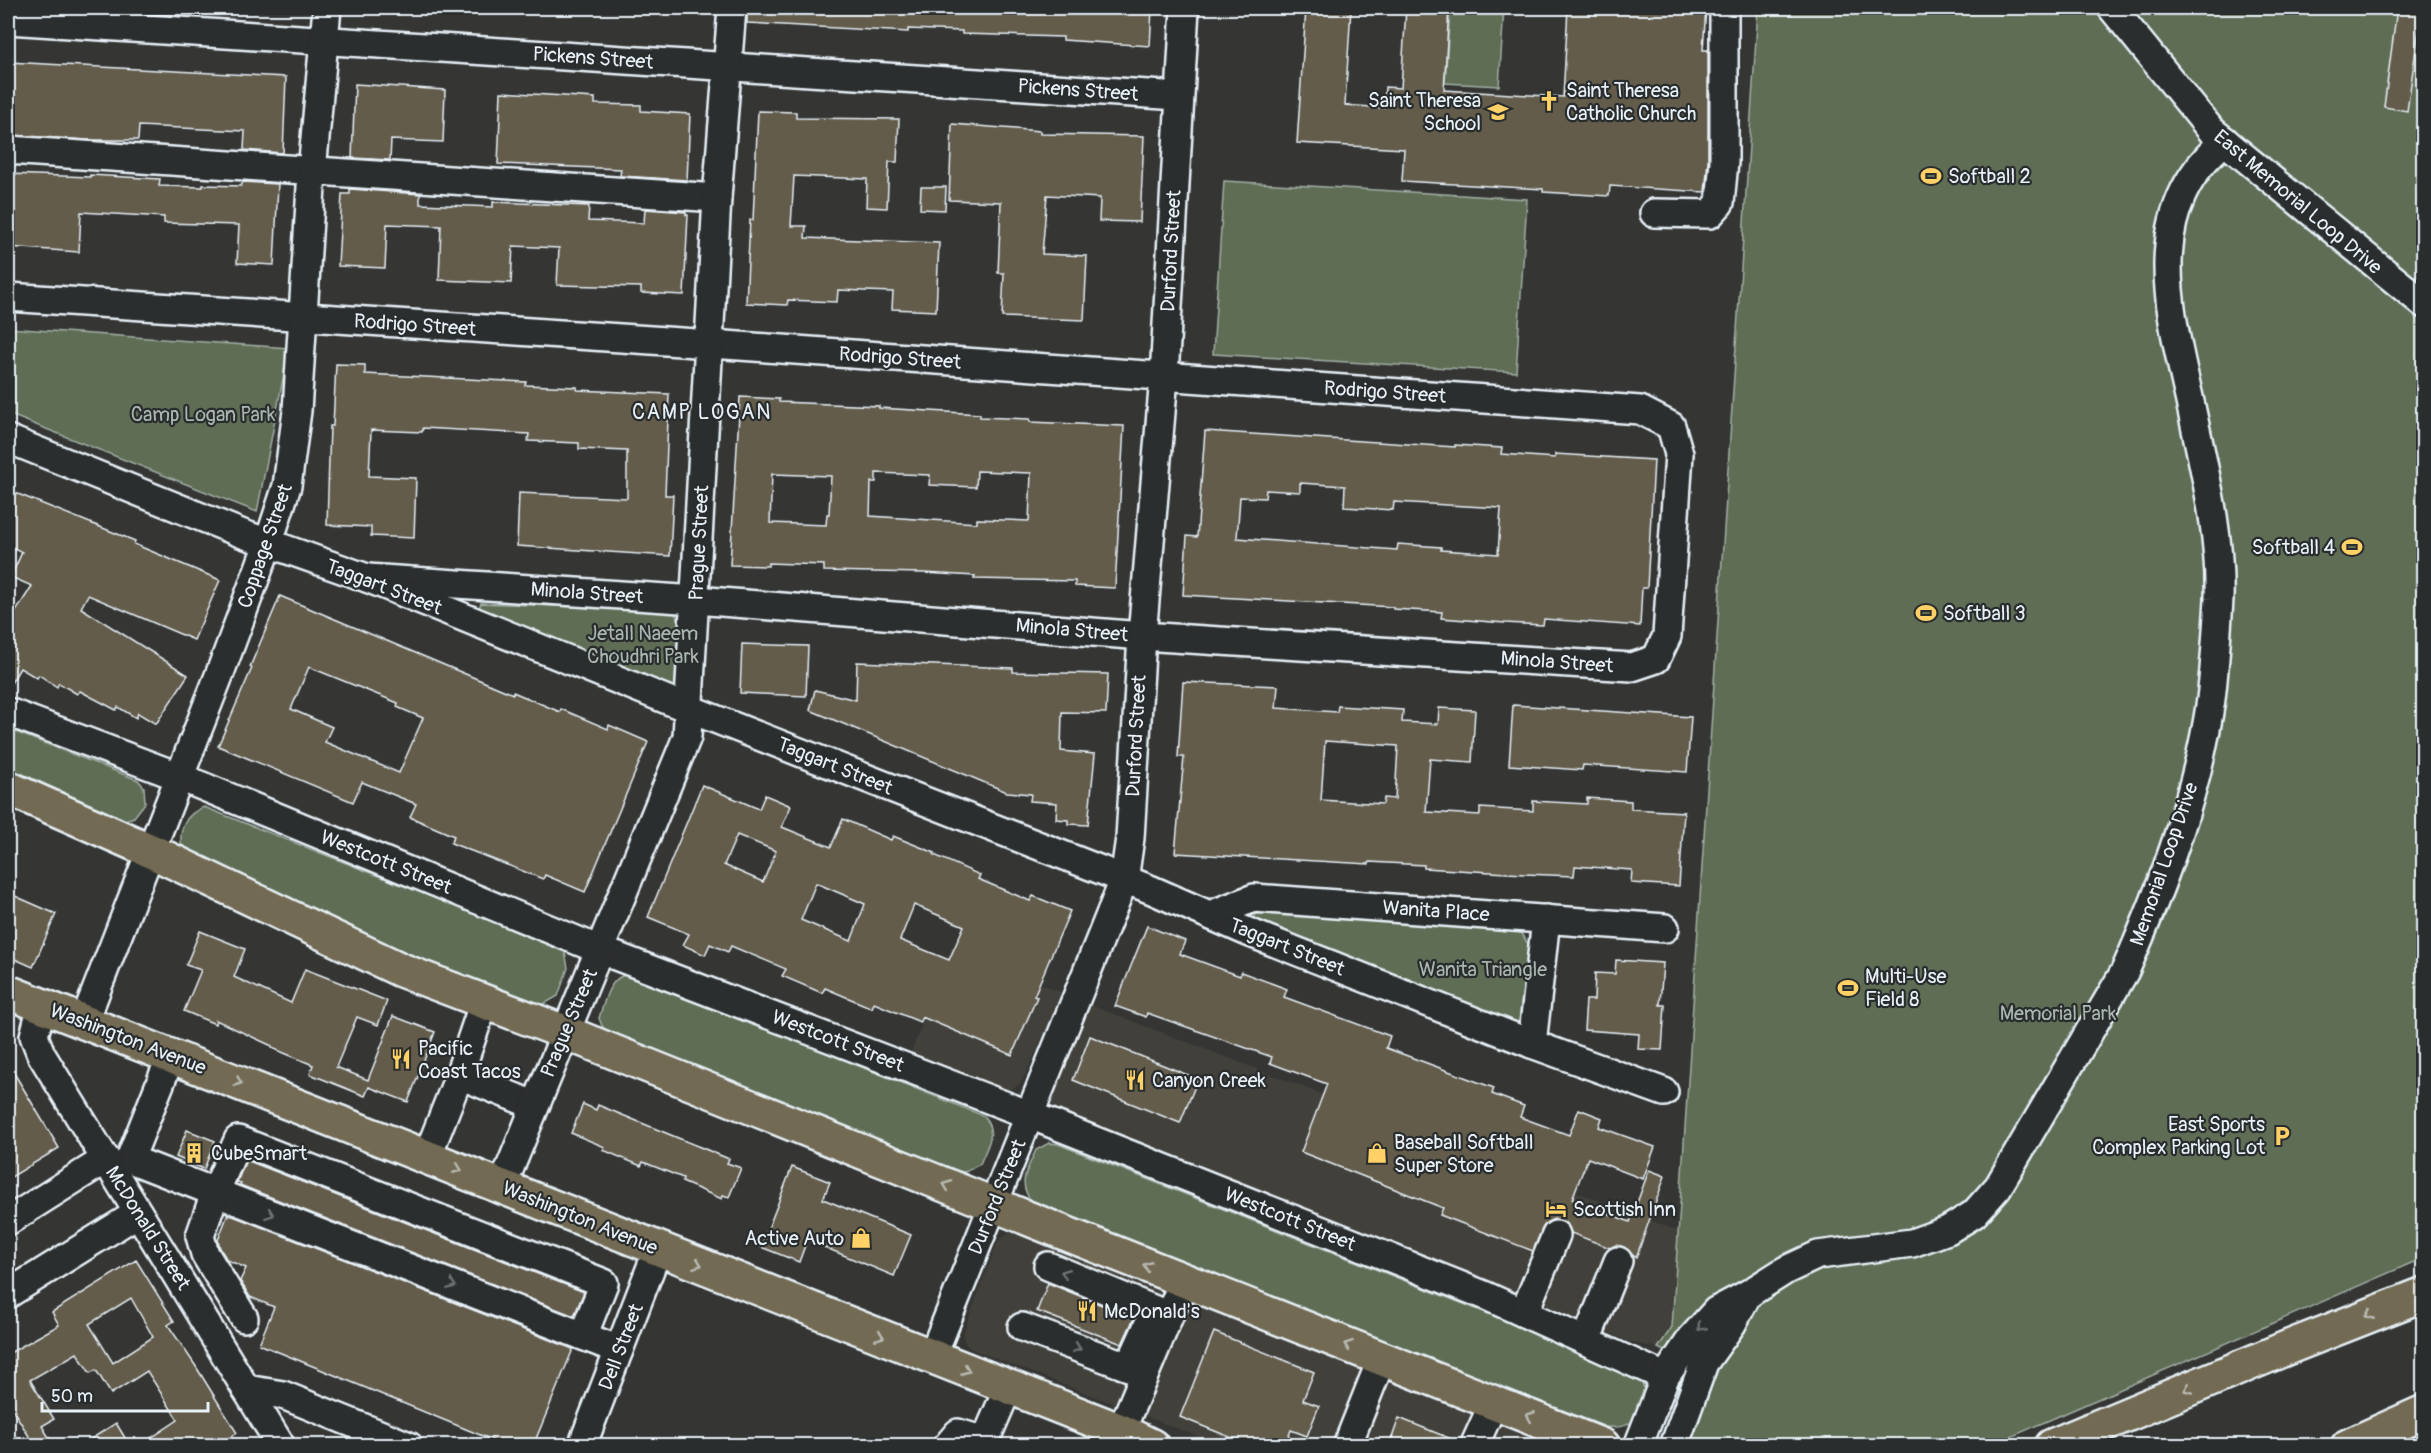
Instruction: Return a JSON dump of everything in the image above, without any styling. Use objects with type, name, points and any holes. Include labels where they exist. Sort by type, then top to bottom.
[{"type":"main road","points":[[8,789],[151,851],[401,970],[564,1032],[1494,1402],[1571,1440],[1604,1446]]},
{"type":"main road","name":"Washington Avenue","points":[[8,992],[1121,1431],[1152,1446]]},
{"type":"main road","points":[[2052,1446],[2289,1347],[2424,1294]]},
{"type":"main road","points":[[2348,1446],[2424,1412]]},
{"type":"street","name":"Coppage Street","points":[[84,1022],[180,777],[268,544],[287,486],[297,411],[312,171],[327,8]]},
{"type":"street","name":"Prague Street","points":[[502,1187],[687,737],[711,344],[717,198],[732,8]]},
{"type":"street","name":"Durford Street","points":[[932,1357],[1124,880],[1130,838],[1142,636],[1164,376],[1185,8]]},
{"type":"street","points":[[1654,213],[1710,214],[1720,203],[1724,150],[1724,8]]},
{"type":"street","name":"East Memorial Loop Drive","points":[[2112,8],[2211,130],[2424,304]]},
{"type":"street","name":"Pickens Street","points":[[8,20],[1179,96]]},
{"type":"street","name":"Memorial Loop Drive","points":[[1638,1446],[1665,1377],[1691,1339],[1716,1311],[1786,1270],[1818,1255],[1912,1243],[1948,1230],[1974,1214],[1998,1187],[2113,992],[2141,935],[2187,808],[2200,754],[2211,699],[2219,598],[2218,542],[2175,342],[2167,261],[2170,233],[2177,206],[2187,183],[2202,162],[2225,141]]},
{"type":"street","points":[[8,150],[717,198]]},
{"type":"street","name":"Rodrigo Street","points":[[8,297],[1640,410],[1671,426],[1679,454],[1673,542]]},
{"type":"street","name":"Taggart Street","points":[[8,439],[268,544],[367,578],[687,708],[1532,1044],[1664,1092]]},
{"type":"street","name":"Minola Street","points":[[367,578],[696,600],[1142,636],[1632,667],[1656,659],[1667,636],[1673,542]]},
{"type":"street","name":"Westcott Street","points":[[8,712],[180,777],[600,950],[1030,1115],[1484,1295],[1665,1377]]},
{"type":"street","name":"Wanita Place","points":[[1210,915],[1254,898],[1665,928]]},
{"type":"street","points":[[1532,1044],[1546,919]]},
{"type":"street","points":[[427,1157],[457,1081],[484,1002]]},
{"type":"street","name":"McDonald Street","points":[[42,1005],[34,1036],[41,1054],[116,1163],[138,1213],[281,1446]]},
{"type":"street","points":[[8,1221],[116,1163],[171,1056]]},
{"type":"street","points":[[457,1081],[467,1078],[534,1105]]},
{"type":"street","points":[[244,1318],[205,1254],[200,1236],[215,1193],[238,1140],[604,1283],[583,1336]]},
{"type":"street","points":[[116,1163],[215,1193],[619,1350]]},
{"type":"street","points":[[8,1294],[138,1213]]},
{"type":"street","points":[[1524,1313],[1556,1235]]},
{"type":"street","name":"Dell Street","points":[[582,1446],[658,1249]]},
{"type":"street","points":[[1586,1341],[1618,1261]]},
{"type":"street","points":[[1022,1327],[1129,1367],[1155,1310],[1048,1266]]},
{"type":"street","points":[[1121,1431],[1184,1280]]},
{"type":"street","name":"Memorial Loop Drive","points":[[1674,1446],[1704,1364],[1732,1324],[1748,1294]]},
{"type":"street","points":[[1347,1446],[1382,1358]]},
{"type":"street","points":[[958,1440],[985,1441],[1008,1388]]},
{"type":"street","points":[[246,1389],[284,1395],[409,1446]]},
{"type":"street","points":[[1477,1445],[1494,1402]]},
{"type":"shaded area","points":[[952,947],[1063,993],[1024,1077],[1019,1085],[1013,1088],[997,1091],[909,1058]]},
{"type":"shaded area","points":[[1085,1003],[1678,1231],[1672,1327],[1658,1348],[1628,1341],[1474,1277],[1053,1111],[1047,1099]]},
{"type":"shaded area","points":[[1011,1232],[1555,1445],[1220,1445],[972,1349],[965,1343],[963,1334],[998,1241]]},
{"type":"green space","points":[[1450,8],[1504,8],[1499,86],[1445,83]]},
{"type":"green space","name":"Memorial Park","points":[[1758,8],[2423,8],[2423,1258],[1992,1445],[1696,1445],[1691,1436],[1713,1377],[1658,1348],[1672,1327]]},
{"type":"green space","points":[[1224,181],[1527,199],[1516,372],[1213,354]]},
{"type":"green space","name":"Camp Logan Park","points":[[8,328],[289,348],[257,512],[8,414]]},
{"type":"green space","name":"Jetall Naeem Choudhri Park","points":[[481,603],[671,611],[680,619],[677,682],[671,691],[481,612],[479,608]]},
{"type":"green space","points":[[8,729],[138,780],[144,787],[145,803],[134,817],[122,821],[8,767]]},
{"type":"green space","points":[[204,807],[558,947],[565,952],[568,968],[558,996],[544,1004],[534,1004],[365,936],[182,849],[181,835],[184,824],[192,814]]},
{"type":"green space","name":"Wanita Triangle","points":[[1266,912],[1519,931],[1529,945],[1519,1023],[1514,1025],[1253,921],[1255,915]]},
{"type":"green space","points":[[624,975],[635,976],[984,1116],[991,1134],[980,1164],[965,1172],[958,1171],[610,1034],[602,1026],[599,1018],[610,987]]},
{"type":"green space","points":[[1049,1143],[1058,1144],[1631,1370],[1645,1390],[1646,1400],[1643,1409],[1630,1423],[1619,1427],[1606,1427],[1033,1203],[1025,1189],[1025,1177],[1036,1150]]},
{"type":"building","points":[[747,8],[1152,8],[1150,46],[1063,40],[1063,37],[962,34],[962,31],[908,29],[908,32],[747,23]]},
{"type":"building","name":"Saint Theresa Catholic Church","points":[[1306,8],[1351,8],[1345,105],[1384,108],[1385,87],[1401,88],[1406,8],[1449,8],[1444,90],[1563,97],[1568,8],[1706,8],[1703,50],[1708,50],[1708,161],[1705,192],[1610,186],[1609,196],[1543,192],[1543,189],[1402,181],[1404,149],[1297,143]]},
{"type":"building","points":[[2397,8],[2422,8],[2407,111],[2384,107]]},
{"type":"building","points":[[8,62],[286,77],[283,153],[244,150],[245,131],[139,126],[138,140],[87,140],[8,135]]},
{"type":"building","points":[[355,84],[445,90],[443,142],[391,140],[390,160],[352,158]]},
{"type":"building","points":[[501,92],[595,98],[595,104],[641,105],[641,111],[690,114],[687,180],[620,176],[621,169],[498,164]]},
{"type":"building","points":[[758,111],[796,112],[796,118],[899,119],[897,162],[889,162],[887,208],[866,207],[867,179],[794,176],[791,226],[806,226],[805,238],[939,243],[936,311],[892,309],[893,292],[838,290],[837,302],[788,300],[787,305],[746,303],[750,220],[753,220]]},
{"type":"building","points":[[952,124],[1040,131],[1040,134],[1144,136],[1140,222],[1099,221],[1100,198],[1047,195],[1042,254],[1087,256],[1084,320],[1002,317],[1004,273],[998,273],[1001,202],[949,200]]},
{"type":"building","points":[[8,174],[160,179],[159,186],[241,186],[243,182],[278,184],[274,265],[237,263],[239,225],[164,223],[164,217],[81,212],[79,252],[8,247]]},
{"type":"building","points":[[921,187],[946,187],[945,210],[920,209]]},
{"type":"building","points":[[350,189],[420,194],[420,204],[493,207],[493,202],[589,206],[588,221],[644,223],[645,209],[686,212],[688,215],[684,295],[641,293],[641,287],[557,285],[559,248],[513,246],[511,283],[439,280],[441,226],[387,224],[385,268],[338,266],[342,194],[350,194]]},
{"type":"building","points":[[336,364],[365,365],[365,374],[526,382],[525,385],[577,387],[577,390],[669,394],[665,495],[673,495],[670,556],[517,546],[519,493],[627,498],[627,451],[579,449],[579,443],[528,441],[529,434],[423,428],[422,432],[371,430],[369,476],[416,478],[414,538],[371,536],[371,527],[327,525],[330,426],[333,426]]},
{"type":"building","points":[[740,397],[779,399],[779,402],[879,406],[879,408],[980,414],[980,417],[1030,419],[1030,422],[1124,426],[1115,588],[1075,586],[1075,581],[974,579],[975,576],[924,573],[824,571],[824,565],[768,563],[768,566],[730,565]],"holes":[[[977,471],[1031,473],[1029,521],[977,519],[977,523],[870,516],[871,482],[876,482],[876,473],[930,475],[929,485],[976,487]],[[772,474],[831,476],[829,514],[827,514],[826,525],[770,523]]]},
{"type":"building","points":[[1205,431],[1502,448],[1501,454],[1555,458],[1555,454],[1654,460],[1647,588],[1642,588],[1640,626],[1544,619],[1543,625],[1505,623],[1441,618],[1442,612],[1393,609],[1393,607],[1183,595],[1187,536],[1197,537]],"holes":[[[1300,483],[1345,486],[1344,507],[1393,510],[1394,502],[1501,508],[1498,554],[1398,544],[1397,550],[1237,538],[1240,497],[1265,498],[1266,490],[1300,492]]]},
{"type":"building","points":[[8,490],[135,541],[134,544],[220,580],[194,640],[88,595],[81,608],[188,675],[156,724],[138,713],[136,718],[118,707],[116,710],[80,691],[77,694],[59,683],[57,687],[39,675],[37,678],[20,668],[8,688],[8,624],[32,586],[11,577],[22,552],[8,545]]},
{"type":"building","points":[[280,596],[513,694],[513,692],[560,712],[561,709],[608,729],[609,725],[648,742],[585,892],[545,875],[543,879],[451,843],[454,836],[410,817],[416,804],[362,782],[353,802],[218,746],[252,668],[250,667]],"holes":[[[309,667],[398,703],[397,707],[423,718],[399,773],[325,742],[332,727],[291,709]]]},
{"type":"building","points":[[742,644],[808,646],[806,696],[740,693]]},
{"type":"building","points":[[857,662],[1013,668],[1013,672],[1108,674],[1106,713],[1062,712],[1061,751],[1095,754],[1088,825],[1068,824],[1068,820],[1056,819],[1057,803],[1030,801],[1031,794],[1007,792],[810,710],[815,690],[856,700]]},
{"type":"building","points":[[1183,682],[1278,686],[1276,708],[1337,712],[1338,706],[1403,710],[1402,722],[1438,724],[1439,708],[1475,710],[1472,762],[1430,759],[1426,812],[1480,815],[1480,808],[1533,811],[1533,801],[1587,804],[1587,798],[1631,801],[1631,809],[1684,812],[1679,886],[1631,883],[1632,870],[1575,866],[1574,876],[1424,868],[1424,865],[1175,853],[1184,757],[1178,757]],"holes":[[[1325,741],[1398,746],[1395,799],[1384,798],[1383,804],[1321,800]]]},
{"type":"building","points":[[1513,705],[1691,717],[1687,772],[1583,765],[1582,770],[1509,765]]},
{"type":"building","points":[[702,785],[759,809],[765,795],[791,806],[782,827],[831,847],[843,819],[891,840],[893,836],[935,853],[934,855],[980,875],[978,879],[1030,901],[1033,896],[1070,911],[1012,1055],[922,1017],[920,1022],[874,1003],[872,1008],[825,988],[822,993],[782,976],[786,969],[731,946],[728,952],[710,944],[705,955],[683,945],[689,934],[648,917]],"holes":[[[737,835],[776,851],[763,882],[724,865]],[[816,883],[865,904],[851,941],[801,920]],[[914,905],[964,926],[949,960],[900,940]]]},
{"type":"building","points":[[8,893],[56,914],[33,967],[8,956]]},
{"type":"building","points":[[1147,926],[1185,941],[1180,954],[1240,976],[1241,972],[1287,989],[1284,997],[1390,1036],[1386,1048],[1494,1088],[1492,1094],[1524,1106],[1520,1117],[1569,1135],[1579,1109],[1602,1118],[1599,1127],[1655,1147],[1643,1179],[1588,1158],[1572,1199],[1630,1222],[1649,1170],[1665,1176],[1636,1258],[1624,1247],[1616,1245],[1610,1248],[1571,1233],[1568,1225],[1554,1219],[1547,1222],[1542,1229],[1533,1251],[1440,1215],[1443,1208],[1301,1152],[1327,1084],[1270,1063],[1272,1057],[1147,1013],[1146,1017],[1115,1006]]},
{"type":"building","points":[[200,931],[245,949],[234,977],[291,1003],[305,969],[387,1001],[378,1025],[357,1017],[336,1067],[368,1080],[393,1016],[435,1032],[408,1102],[369,1087],[365,1096],[310,1074],[313,1065],[272,1048],[216,1020],[215,1024],[184,1011],[201,970],[186,965]]},
{"type":"building","points":[[1616,960],[1663,963],[1660,1005],[1665,1005],[1662,1050],[1638,1049],[1639,1034],[1584,1030],[1586,1000],[1594,1000],[1595,973],[1615,974]]},
{"type":"building","name":"Canyon Creek","points":[[1090,1036],[1198,1079],[1180,1123],[1073,1080]]},
{"type":"building","points":[[8,1063],[59,1148],[8,1179]]},
{"type":"building","points":[[583,1104],[596,1110],[598,1105],[729,1159],[727,1163],[741,1168],[729,1197],[723,1195],[722,1199],[682,1182],[683,1178],[643,1162],[641,1166],[603,1150],[605,1147],[571,1133]]},
{"type":"building","name":"CubeSmart","points":[[187,1130],[215,1141],[204,1169],[176,1157]]},
{"type":"building","points":[[246,1160],[584,1292],[574,1316],[240,1185],[241,1183],[237,1182]]},
{"type":"building","points":[[792,1167],[830,1182],[823,1199],[911,1235],[894,1276],[807,1240],[799,1262],[761,1247]]},
{"type":"building","points":[[228,1214],[573,1349],[533,1446],[507,1446],[259,1344],[274,1307],[250,1297],[240,1281],[246,1268],[227,1260],[220,1248],[218,1240]]},
{"type":"building","points":[[136,1260],[174,1321],[168,1325],[237,1433],[217,1446],[139,1446],[178,1420],[147,1371],[111,1394],[96,1370],[90,1373],[77,1353],[30,1380],[54,1419],[42,1426],[54,1446],[35,1446],[8,1402],[8,1354],[59,1325],[52,1312]],"holes":[[[131,1298],[153,1337],[113,1363],[89,1324]]]},
{"type":"building","name":"McDonald's","points":[[1048,1283],[1134,1318],[1122,1344],[1037,1311]]},
{"type":"building","points":[[1214,1332],[1314,1372],[1303,1400],[1319,1406],[1307,1436],[1291,1430],[1285,1446],[1252,1446],[1180,1417]]},
{"type":"building","points":[[1399,1418],[1459,1442],[1459,1446],[1389,1446]]},
{"type":"building","points":[[116,1423],[130,1446],[80,1446]]},
{"type":"place","name":"Saint Theresa Catholic Church","points":[[1549,101]]},
{"type":"place","name":"Saint Theresa School","points":[[1498,112]]},
{"type":"place","name":"Softball 2","points":[[1931,176]]},
{"type":"place","name":"Softball 4","points":[[2352,547]]},
{"type":"place","name":"Softball 3","points":[[1926,613]]},
{"type":"place","name":"Multi-Use Field 8","points":[[1848,988]]},
{"type":"place","name":"Pacific Coast Tacos","points":[[401,1059]]},
{"type":"place","name":"Canyon Creek","points":[[1135,1080]]},
{"type":"place","name":"East Sports Complex Parking Lot","points":[[2282,1136]]},
{"type":"place","name":"CubeSmart","points":[[194,1153]]},
{"type":"place","name":"Baseball Softball Super Store","points":[[1377,1153]]},
{"type":"place","name":"Scottish Inn","points":[[1556,1209]]},
{"type":"place","name":"Active Auto","points":[[861,1238]]},
{"type":"place","name":"McDonald's","points":[[1087,1311]]},
{"type":"district","name":"CAMP LOGAN","points":[[702,412]]}]
